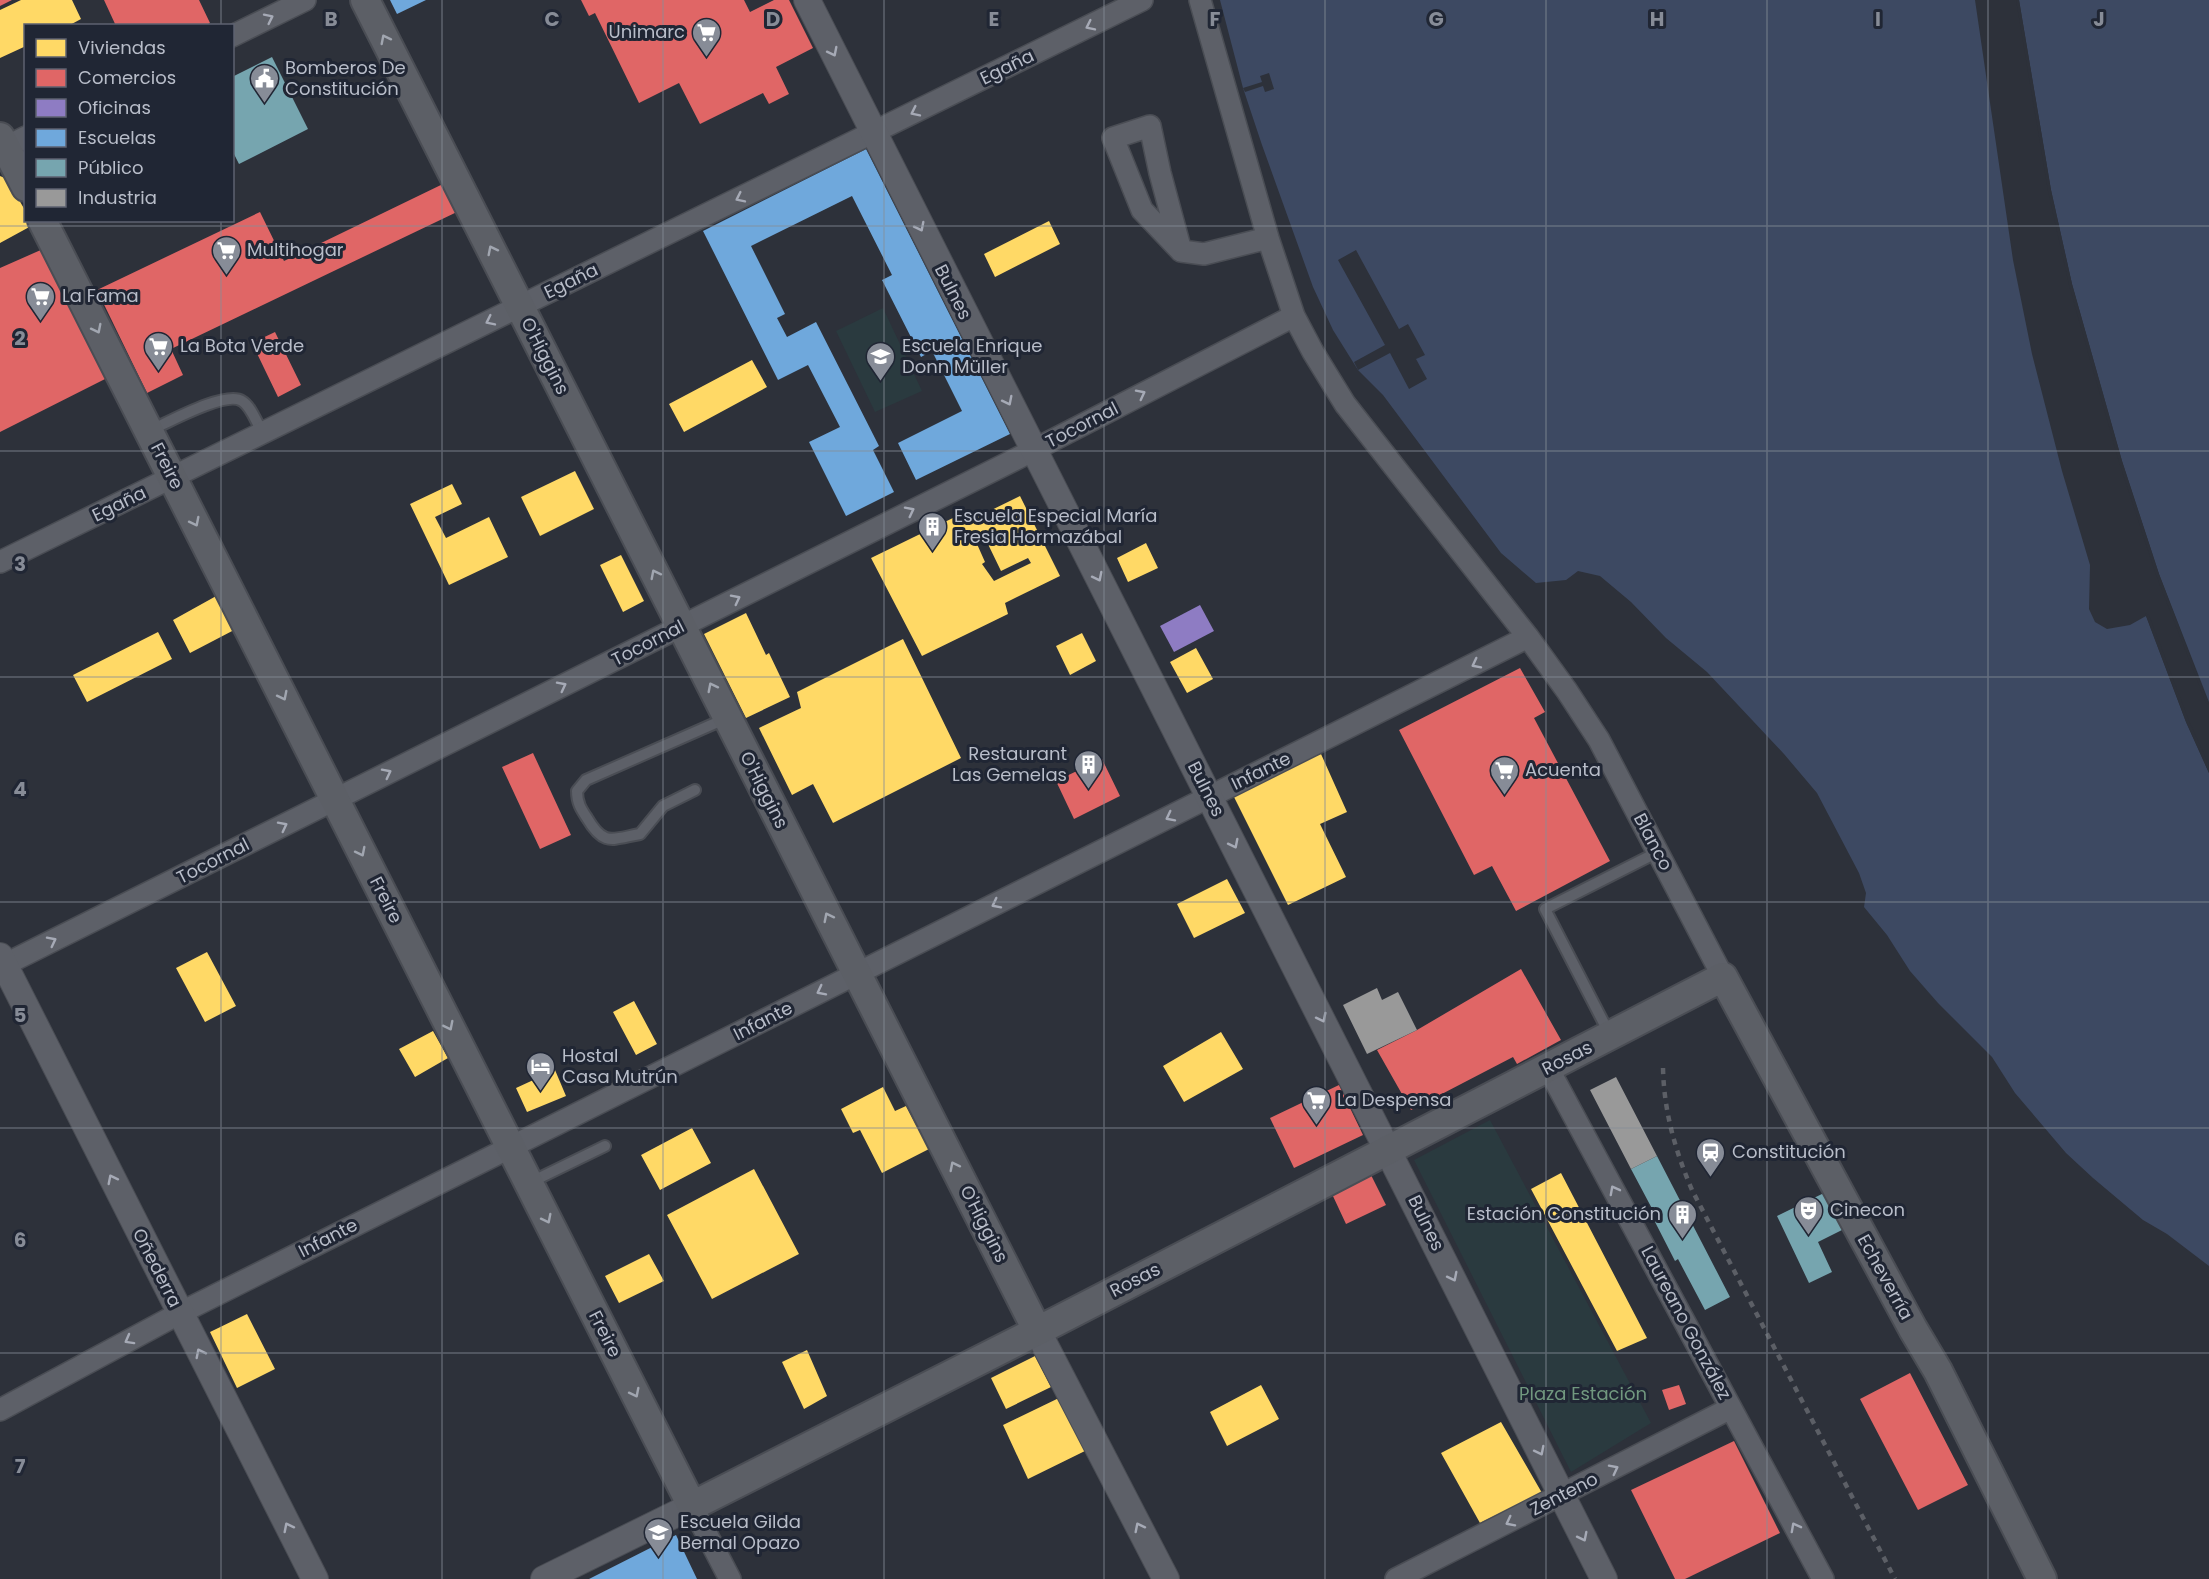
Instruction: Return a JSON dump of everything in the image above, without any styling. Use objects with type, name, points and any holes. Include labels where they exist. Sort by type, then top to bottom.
[{"type":"main road","name":"O'Higgins","points":[[365,0],[1037,1330]]},
{"type":"main road","points":[[8,143],[24,182]]},
{"type":"main road","name":"Freire","points":[[43,222],[692,1506]]},
{"type":"main road","name":"Rosas","points":[[692,1506],[1723,977]]},
{"type":"main road","name":"Echeverría","points":[[1723,977],[1907,1319],[1938,1371],[2042,1579]]},
{"type":"street","points":[[234,35],[305,0]]},
{"type":"street","name":"Bulnes","points":[[807,0],[1389,1149],[1604,1579]]},
{"type":"street","name":"Egaña","points":[[0,562],[1142,0]]},
{"type":"street","name":"Blanco","points":[[1200,0],[1268,238],[1294,316],[1313,352],[1345,404],[1528,638],[1580,709],[1599,740],[1723,977]]},
{"type":"street","points":[[1181,251],[1150,126],[1113,138],[1142,210],[1181,251],[1204,254],[1268,238]]},
{"type":"street","name":"Tocornal","points":[[1,963],[335,800],[1033,450],[1294,316]]},
{"type":"street","name":"Infante","points":[[0,1410],[180,1312],[1528,638]]},
{"type":"street","name":"Oñederra","points":[[1,963],[315,1579]]},
{"type":"street","name":"Laureano González","points":[[1548,1068],[1823,1579]]},
{"type":"street","name":"O'Higgins","points":[[1037,1330],[1166,1579]]},
{"type":"street","name":"Zenteno","points":[[1396,1579],[1731,1408]]},
{"type":"street","name":"Rosas","points":[[543,1579],[692,1506]]},
{"type":"street","name":"Freire","points":[[692,1506],[730,1579]]},
{"type":"lane","points":[[149,431],[222,399],[235,398],[244,402],[262,433]]},
{"type":"lane","points":[[695,790],[663,806],[640,834],[611,839],[603,838],[596,833],[578,802],[577,791],[586,780],[728,718]]},
{"type":"lane","points":[[1610,1035],[1545,909],[1658,852]]},
{"type":"lane","points":[[529,1183],[605,1146]]},
{"type":"green space","points":[[883,308],[922,391],[875,412],[836,331]]},
{"type":"green space","name":"Plaza Estación","points":[[1490,1120],[1651,1423],[1571,1472],[1414,1160]]},
{"type":"water","points":[[1220,0],[1975,0],[2013,260],[2032,354],[2062,471],[2090,565],[2089,609],[2095,622],[2107,629],[2130,625],[2146,616],[2186,722],[2209,773],[2209,1266],[2167,1234],[2143,1220],[2066,1153],[2015,1093],[1992,1057],[1938,1003],[1910,971],[1887,935],[1864,907],[1866,893],[1859,873],[1817,793],[1784,754],[1707,672],[1666,638],[1631,602],[1600,576],[1578,571],[1566,580],[1536,583],[1501,553],[1383,395],[1358,370],[1333,330],[1313,287],[1243,88]]},
{"type":"water","points":[[2019,0],[2209,0],[2209,702],[2159,574],[2122,461],[2072,284],[2051,190]]},
{"type":"pier","points":[[2016,0],[2019,0],[2051,190],[2072,284],[2122,461],[2159,574],[2209,705],[2206,703],[2156,575],[2119,462],[2069,285],[2048,191]]},
{"type":"pier","points":[[1269,73],[1274,89],[1265,92],[1263,86],[1245,92],[1243,88],[1262,82],[1260,76]]},
{"type":"pier","points":[[1356,250],[1399,329],[1408,324],[1425,355],[1416,359],[1427,379],[1409,389],[1390,353],[1358,370],[1354,362],[1385,345],[1338,260]]},
{"type":"pier","points":[[2145,613],[2149,615],[2189,721],[2209,765],[2209,773],[2186,722]]},
{"type":"building: Viviendas","points":[[21,0],[72,0],[81,19],[72,24],[24,24],[24,47],[0,58],[0,10]]},
{"type":"building: Viviendas","points":[[0,176],[7,179],[24,209],[24,222],[31,222],[33,225],[0,243]]},
{"type":"building: Viviendas","points":[[1049,221],[1060,244],[995,277],[984,254]]},
{"type":"building: Viviendas","points":[[752,360],[767,387],[684,432],[669,404]]},
{"type":"building: Viviendas","points":[[575,471],[594,509],[540,536],[521,497]]},
{"type":"building: Viviendas","points":[[452,484],[462,504],[435,517],[446,538],[489,517],[508,557],[449,585],[410,504]]},
{"type":"building: Viviendas","name":"Escuela Especial María Fresia Hormazábal","points":[[1020,496],[1060,576],[1005,603],[1008,614],[922,656],[871,558],[957,516],[961,525]],"holes":[[[986,540],[1001,571],[1028,558],[1031,563],[994,581],[982,564],[985,562],[977,544]]]},
{"type":"building: Viviendas","points":[[1146,543],[1158,568],[1128,582],[1117,558]]},
{"type":"building: Viviendas","points":[[621,555],[644,601],[623,612],[600,565]]},
{"type":"building: Viviendas","points":[[218,595],[236,629],[190,653],[173,620]]},
{"type":"building: Viviendas","points":[[746,613],[766,655],[769,653],[790,697],[746,718],[704,634]]},
{"type":"building: Viviendas","points":[[158,632],[172,659],[87,702],[73,675]]},
{"type":"building: Viviendas","points":[[1082,633],[1096,661],[1070,675],[1056,646]]},
{"type":"building: Viviendas","points":[[903,639],[961,758],[833,823],[813,784],[792,795],[759,728],[801,708],[797,692]]},
{"type":"building: Viviendas","points":[[1196,648],[1213,679],[1187,693],[1170,662]]},
{"type":"building: Viviendas","points":[[1321,754],[1347,812],[1320,824],[1346,877],[1288,905],[1233,795],[1295,764]]},
{"type":"building: Viviendas","points":[[1227,879],[1245,913],[1194,938],[1177,904]]},
{"type":"building: Viviendas","points":[[207,952],[236,1006],[205,1022],[176,968]]},
{"type":"building: Viviendas","points":[[634,1001],[657,1044],[636,1055],[613,1012]]},
{"type":"building: Viviendas","points":[[433,1031],[448,1058],[415,1077],[399,1049]]},
{"type":"building: Viviendas","points":[[1221,1032],[1243,1069],[1184,1102],[1163,1066]]},
{"type":"building: Viviendas","name":"Hostal Casa Mutrún","points":[[555,1070],[566,1096],[527,1112],[516,1088]]},
{"type":"building: Viviendas","points":[[883,1087],[895,1111],[906,1106],[929,1149],[882,1173],[860,1130],[853,1133],[841,1109]]},
{"type":"building: Viviendas","points":[[692,1128],[711,1163],[660,1190],[641,1155]]},
{"type":"building: Viviendas","points":[[754,1169],[799,1254],[712,1299],[667,1215]]},
{"type":"building: Viviendas","points":[[1561,1173],[1647,1338],[1617,1351],[1531,1189]]},
{"type":"building: Viviendas","points":[[649,1254],[664,1281],[619,1303],[605,1276]]},
{"type":"building: Viviendas","points":[[247,1314],[275,1369],[237,1388],[210,1332]]},
{"type":"building: Viviendas","points":[[807,1350],[827,1396],[804,1409],[782,1362]]},
{"type":"building: Viviendas","points":[[1035,1356],[1051,1387],[1006,1409],[991,1378]]},
{"type":"building: Viviendas","points":[[1261,1385],[1279,1419],[1227,1446],[1210,1412]]},
{"type":"building: Viviendas","points":[[1061,1397],[1087,1450],[1028,1479],[1003,1425]]},
{"type":"building: Viviendas","points":[[1501,1422],[1542,1493],[1480,1523],[1441,1453]]},
{"type":"building: Comercios","points":[[0,0],[12,0],[0,6]]},
{"type":"building: Comercios","points":[[104,0],[199,0],[210,23],[208,24],[115,24]]},
{"type":"building: Comercios","name":"Unimarc","points":[[581,0],[744,0],[750,12],[774,0],[789,0],[813,48],[776,67],[789,94],[769,104],[763,93],[700,124],[679,83],[639,103],[595,13],[589,16]]},
{"type":"building: Comercios","name":"Multihogar","points":[[445,183],[459,211],[171,349],[183,375],[147,393],[97,290],[260,212],[284,261]]},
{"type":"building: Comercios","name":"La Fama","points":[[43,249],[111,376],[0,432],[0,268]]},
{"type":"building: Comercios","points":[[275,332],[301,385],[278,397],[252,343]]},
{"type":"building: Comercios","name":"Acuenta","points":[[1520,668],[1545,712],[1534,718],[1610,861],[1516,911],[1492,866],[1474,875],[1399,730]]},
{"type":"building: Comercios","points":[[533,753],[571,835],[540,849],[502,767]]},
{"type":"building: Comercios","name":"Restaurant Las Gemelas","points":[[1102,759],[1120,796],[1074,819],[1056,781]]},
{"type":"building: Comercios","points":[[1521,969],[1561,1040],[1517,1064],[1513,1057],[1411,1110],[1377,1050],[1417,1030]]},
{"type":"building: Comercios","name":"La Despensa","points":[[1339,1085],[1363,1135],[1294,1168],[1270,1118]]},
{"type":"building: Comercios","points":[[1371,1175],[1386,1205],[1346,1224],[1332,1194]]},
{"type":"building: Comercios","points":[[1910,1373],[1968,1485],[1918,1510],[1860,1399]]},
{"type":"building: Comercios","points":[[1679,1385],[1686,1404],[1669,1410],[1662,1390]]},
{"type":"building: Comercios","points":[[1734,1441],[1780,1533],[1685,1579],[1675,1579],[1631,1490]]},
{"type":"building: Oficinas","points":[[1200,605],[1214,631],[1174,652],[1160,626]]},
{"type":"building: Escuelas","points":[[390,0],[426,0],[397,14]]},
{"type":"building: Escuelas","points":[[866,149],[1010,434],[916,480],[898,443],[962,411],[932,351],[921,357],[882,280],[892,275],[852,196],[751,246],[785,314],[777,318],[787,337],[816,322],[879,446],[873,450],[894,492],[846,516],[809,442],[840,427],[808,365],[778,380],[703,231]]},
{"type":"building: Escuelas","name":"Escuela Gilda Bernal Opazo","points":[[676,1535],[697,1579],[589,1579]]},
{"type":"building: Público","name":"Bomberos De Constitución","points":[[272,57],[308,129],[239,164],[234,154],[234,76]]},
{"type":"building: Público","name":"Estación Constitución","points":[[1657,1156],[1730,1297],[1705,1310],[1678,1259],[1675,1261],[1654,1220],[1657,1218],[1631,1169]]},
{"type":"building: Público","name":"Cinecon","points":[[1826,1192],[1844,1229],[1818,1242],[1832,1272],[1809,1283],[1777,1216]]},
{"type":"building: Industria","points":[[1377,988],[1382,1000],[1398,992],[1417,1030],[1367,1054],[1343,1005]]},
{"type":"building: Industria","points":[[1616,1077],[1657,1156],[1631,1169],[1590,1090]]},
{"type":"railway","points":[[1663,1068],[1672,1130],[1680,1160],[1692,1190],[1895,1579]]},
{"type":"place","name":"Unimarc","points":[[706,58]]},
{"type":"place","name":"Bomberos De Constitución","points":[[264,104]]},
{"type":"place","name":"Multihogar","points":[[226,276]]},
{"type":"place","name":"La Fama","points":[[41,322]]},
{"type":"place","name":"La Bota Verde","points":[[159,372]]},
{"type":"place","name":"Escuela Enrique Donn Müller","points":[[881,382]]},
{"type":"place","name":"Escuela Especial María Fresia Hormazábal","points":[[933,552]]},
{"type":"place","name":"Restaurant Las Gemelas","points":[[1088,790]]},
{"type":"place","name":"Acuenta","points":[[1504,796]]},
{"type":"place","name":"Hostal Casa Mutrún","points":[[541,1092]]},
{"type":"place","name":"La Despensa","points":[[1316,1126]]},
{"type":"place","name":"Constitución","points":[[1711,1178]]},
{"type":"place","name":"Cinecon","points":[[1809,1236]]},
{"type":"place","name":"Estación Constitución","points":[[1682,1240]]},
{"type":"place","name":"Escuela Gilda Bernal Opazo","points":[[659,1558]]}]
